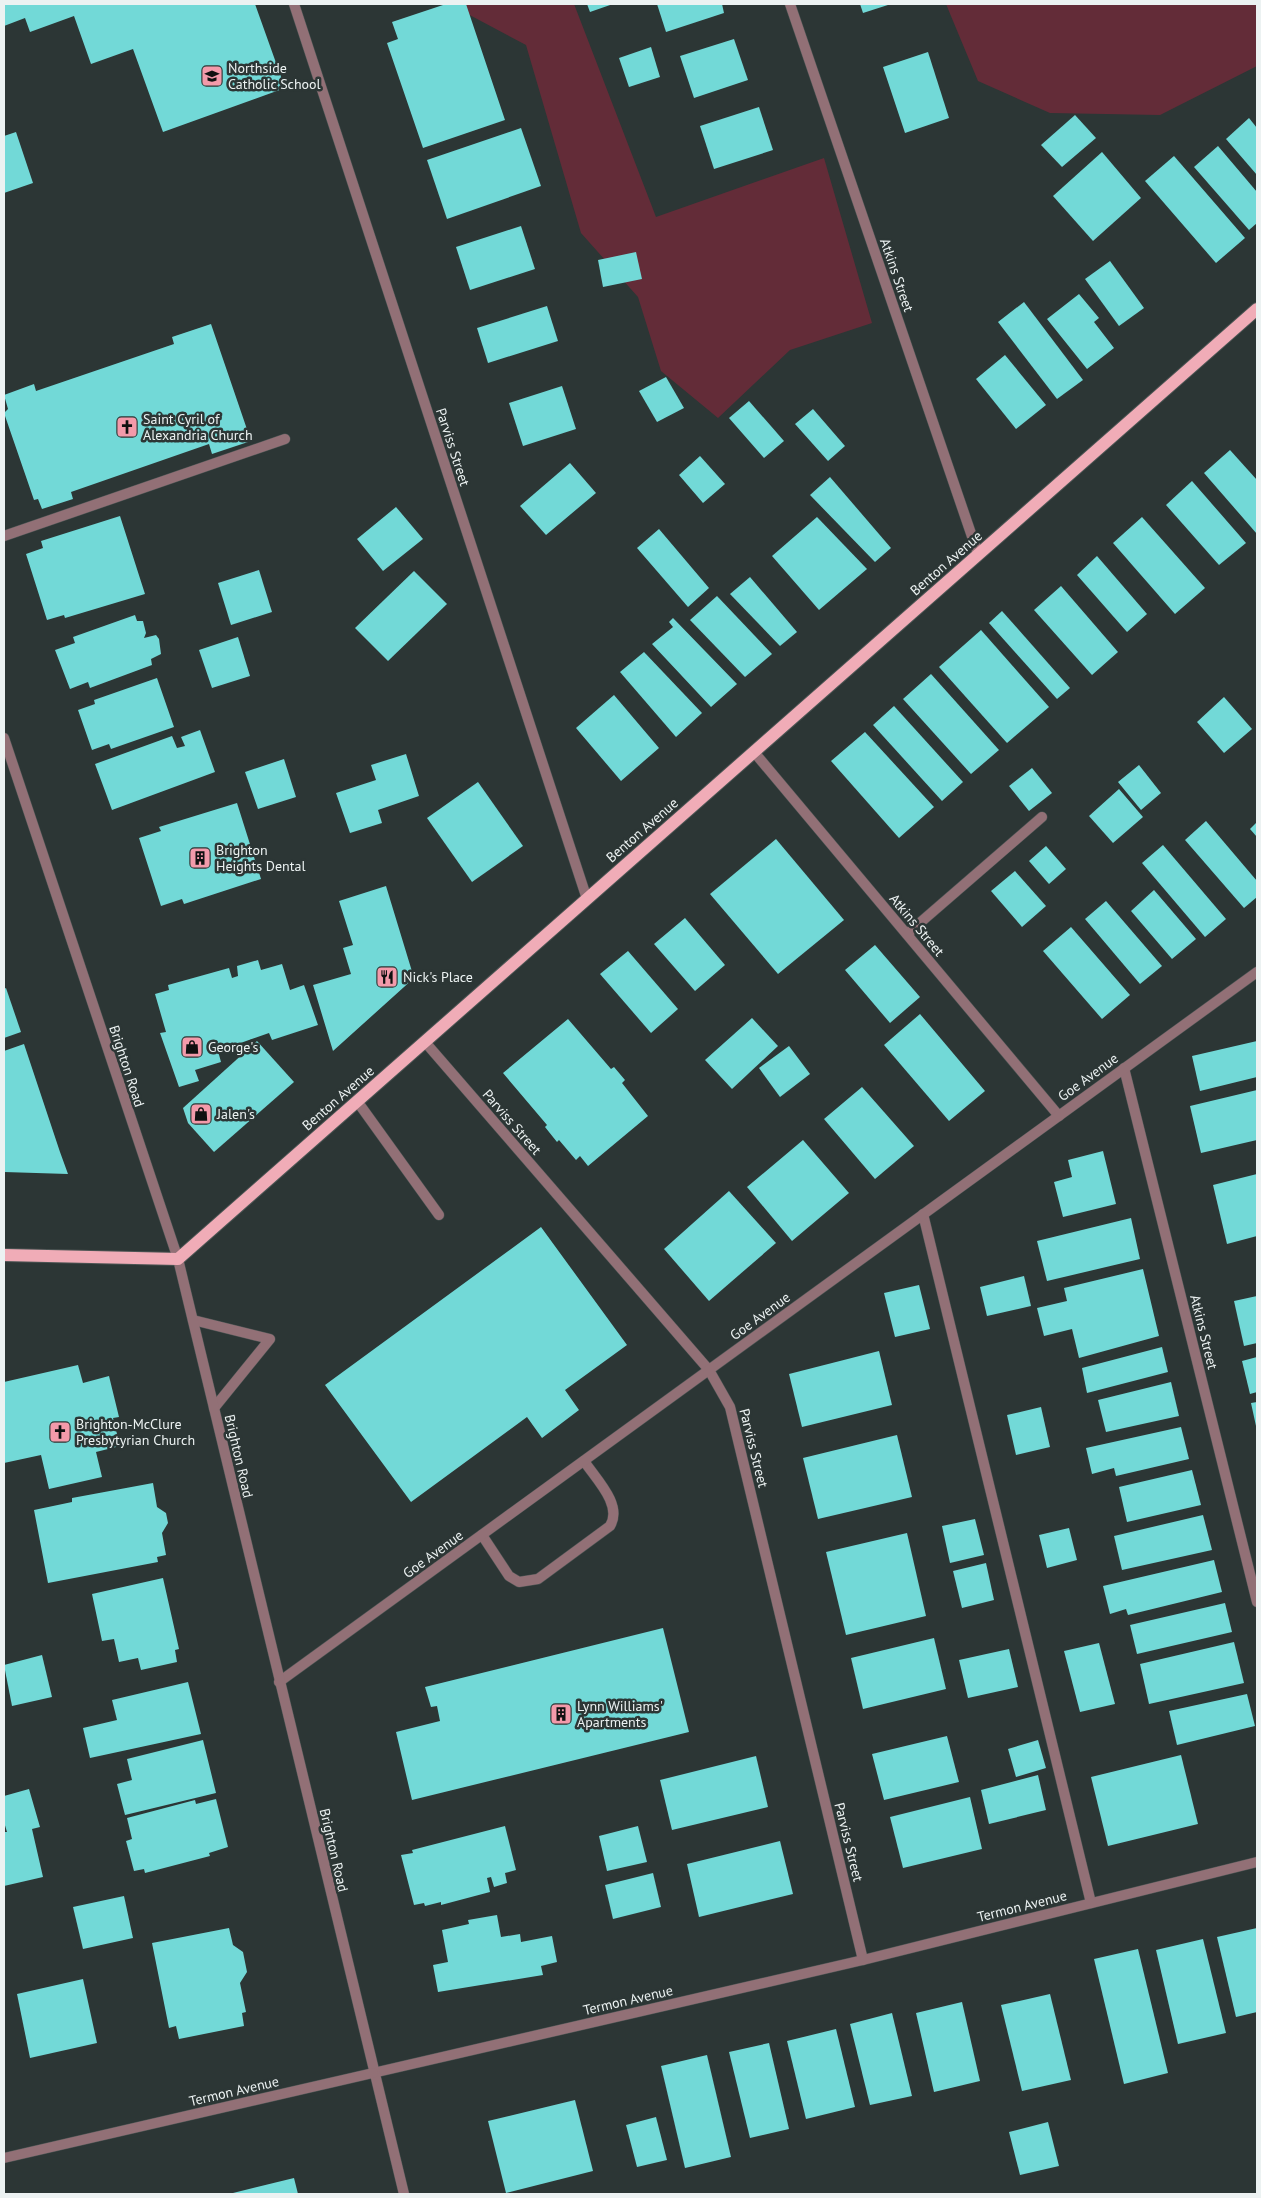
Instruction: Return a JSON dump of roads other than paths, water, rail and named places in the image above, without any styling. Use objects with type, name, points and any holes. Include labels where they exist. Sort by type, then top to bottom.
[{"type":"main road","name":"Benton Avenue","points":[[178,1259],[1257,309]]},
{"type":"main road","points":[[4,1256],[178,1259]]},
{"type":"street","name":"Parviss Street","points":[[294,4],[587,899]]},
{"type":"street","name":"Atkins Street","points":[[790,4],[978,554]]},
{"type":"street","points":[[4,536],[285,439]]},
{"type":"street","name":"Brighton Road","points":[[4,738],[178,1259],[373,2073],[404,2194]]},
{"type":"street","name":"Atkins Street","points":[[754,752],[1059,1116]]},
{"type":"street","points":[[907,934],[1042,817]]},
{"type":"street","name":"Goe Avenue","points":[[279,1682],[1257,972]]},
{"type":"street","name":"Parviss Street","points":[[425,1042],[709,1370],[730,1407],[863,1960]]},
{"type":"street","name":"Atkins Street","points":[[1124,1068],[1257,1602]]},
{"type":"street","points":[[357,1101],[439,1215]]},
{"type":"street","points":[[923,1214],[1091,1904]]},
{"type":"street","points":[[193,1320],[270,1339],[214,1408]]},
{"type":"street","points":[[482,1535],[509,1576],[519,1582],[538,1579],[610,1526],[614,1519],[613,1505],[584,1460]]},
{"type":"street","name":"Termon Avenue","points":[[4,2158],[863,1960],[1257,1862]]},
{"type":"place","name":"Northside Catholic School","points":[[212,76]]},
{"type":"place","name":"Saint Cyril of Alexandria Church","points":[[127,427]]},
{"type":"place","name":"Brighton Heights Dental","points":[[200,858]]},
{"type":"place","name":"Nick's Place","points":[[387,977]]},
{"type":"place","name":"George's","points":[[192,1047]]},
{"type":"place","name":"Jalen's","points":[[201,1114]]},
{"type":"place","name":"Brighton-McClure Presbytyrian Church","points":[[60,1432]]},
{"type":"place","name":"Lynn Williams' Apartments","points":[[561,1714]]}]
